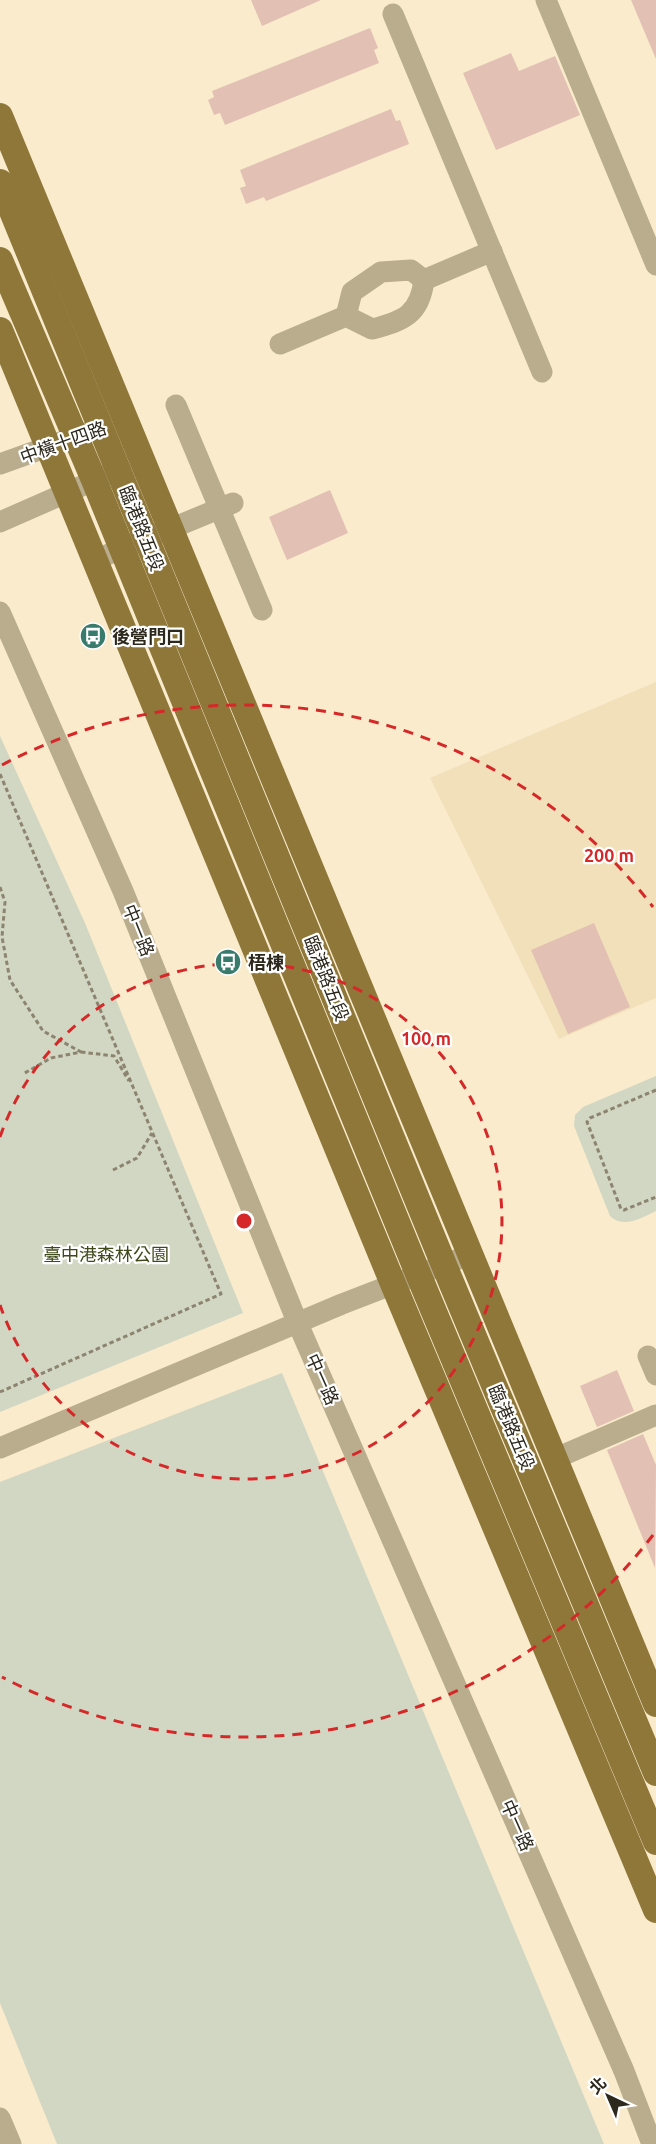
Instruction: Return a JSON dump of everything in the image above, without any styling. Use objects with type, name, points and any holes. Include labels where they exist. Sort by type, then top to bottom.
[{"type":"main road","name":"臨港路五段","points":[[0,116],[656,1704]]},
{"type":"main road","name":"臨港路五段","points":[[0,182],[444,1265],[656,1773]]},
{"type":"main road","name":"臨港路五段","points":[[0,260],[94,480],[419,1275],[656,1842]]},
{"type":"main road","points":[[0,330],[97,559],[394,1286],[656,1910]]},
{"type":"street","points":[[546,0],[656,265]]},
{"type":"street","points":[[393,14],[542,372]]},
{"type":"street","points":[[424,280],[492,251]]},
{"type":"street","points":[[346,316],[352,292],[381,272],[411,270],[424,280]]},
{"type":"street","points":[[280,344],[346,316],[372,329],[399,321],[412,312],[422,298],[424,280]]},
{"type":"street","points":[[176,405],[226,506],[262,610]]},
{"type":"street","name":"中橫十四路","points":[[0,464],[50,448],[126,418]]},
{"type":"street","points":[[0,522],[68,490],[144,460]]},
{"type":"street","points":[[97,559],[226,506]]},
{"type":"street","name":"中一路","points":[[0,612],[46,711],[123,891],[298,1324],[620,2060],[652,2144]]},
{"type":"street","points":[[0,1448],[469,1255]]},
{"type":"street","points":[[648,1356],[656,1376]]},
{"type":"street","points":[[554,1459],[656,1415]]},
{"type":"street","points":[[0,2118],[11,2144]]},
{"type":"path","points":[[0,774],[221,1294],[0,1392]]},
{"type":"path","points":[[0,887],[4,902],[2,937],[10,980],[43,1031],[81,1052]]},
{"type":"path","points":[[23,1074],[51,1058],[81,1052],[114,1056],[134,1089]]},
{"type":"path","points":[[656,1090],[590,1118],[586,1122],[621,1209],[624,1210],[656,1197]]},
{"type":"path","points":[[113,1170],[137,1158],[153,1132]]},
{"type":"shaded area","points":[[656,682],[656,998],[559,1039],[430,778]]},
{"type":"green space","name":"臺中港森林公園","points":[[0,736],[85,923],[243,1313],[0,1412]]},
{"type":"green space","points":[[656,1076],[656,1211],[633,1221],[621,1222],[610,1216],[574,1126],[575,1115],[583,1107]]},
{"type":"green space","points":[[282,1373],[604,2144],[57,2144],[0,2003],[0,1482]]},
{"type":"building","points":[[251,0],[321,0],[262,26]]},
{"type":"building","points":[[631,0],[656,0],[656,59]]},
{"type":"building","points":[[370,28],[378,48],[374,50],[379,63],[225,125],[220,113],[214,115],[208,100],[214,97],[212,91]]},
{"type":"building","points":[[511,53],[519,71],[555,56],[580,115],[496,150],[463,73]]},
{"type":"building","points":[[391,109],[396,121],[400,120],[409,144],[266,201],[264,197],[246,204],[240,188],[246,186],[240,170]]},
{"type":"building","points":[[330,490],[348,533],[287,560],[269,517]]},
{"type":"building","points":[[594,923],[630,1007],[568,1034],[531,950]]},
{"type":"building","points":[[617,1370],[634,1411],[597,1427],[580,1386]]},
{"type":"building","points":[[643,1434],[656,1465],[655,1568],[607,1450]]},
{"type":"place","name":"後營門口","points":[[93,636]]},
{"type":"place","name":"梧棟","points":[[228,962]]}]
